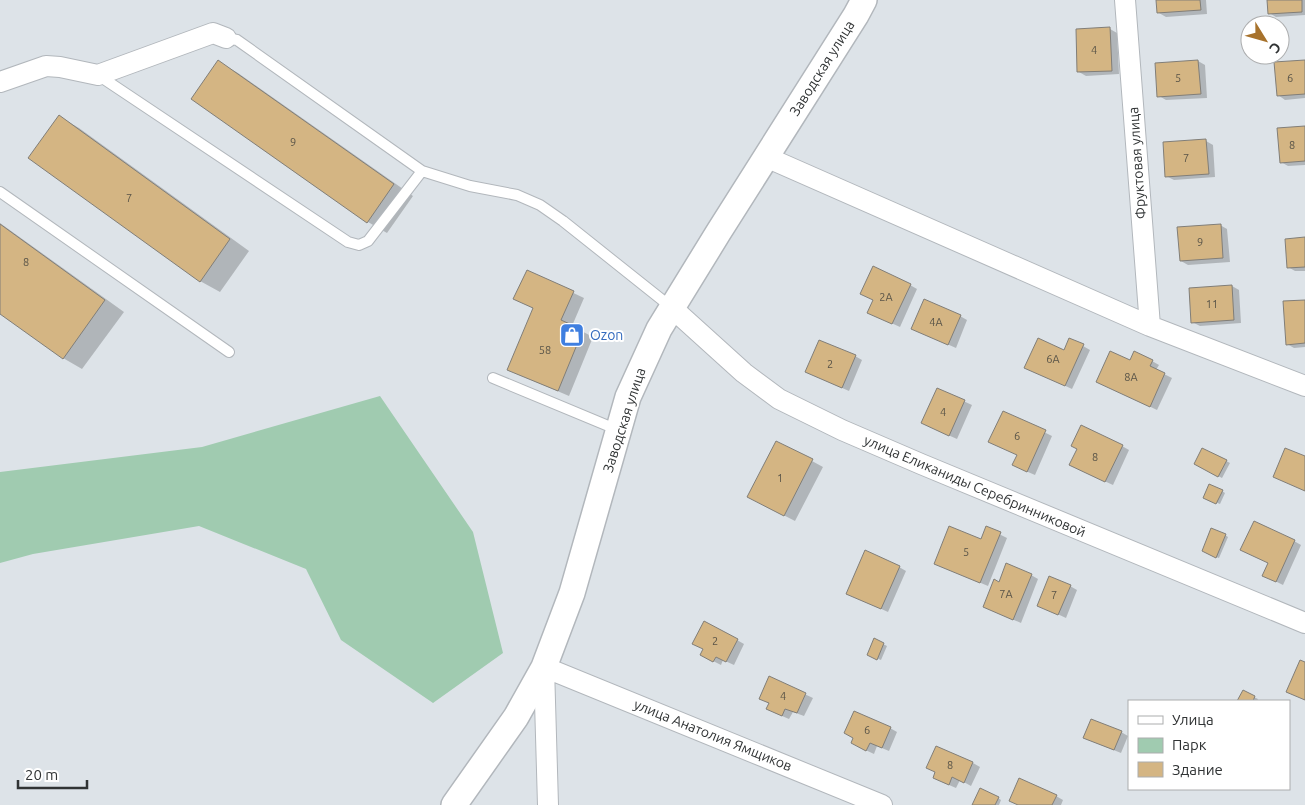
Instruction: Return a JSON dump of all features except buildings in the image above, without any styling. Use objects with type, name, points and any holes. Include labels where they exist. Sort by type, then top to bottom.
[{"type":"street","name":"Заводская улица","points":[[454,805],[516,717],[544,666],[572,593],[628,397],[641,366],[671,307],[864,0]]},
{"type":"street","name":"Фруктовая улица","points":[[1125,0],[1150,326]]},
{"type":"street","points":[[0,82],[46,66],[98,75],[213,34],[226,38]]},
{"type":"street","points":[[766,157],[1150,326],[1305,386]]},
{"type":"street","name":"улица Еликаниды Серебринниковой","points":[[671,307],[757,384],[787,403],[842,430],[921,464],[1305,623]]},
{"type":"street","points":[[544,666],[548,805]]},
{"type":"street","name":"улица Анатолия Ямщиков","points":[[544,666],[882,805]]},
{"type":"lane","points":[[226,38],[237,40],[422,171],[470,186],[517,195],[540,205],[563,221],[671,307]]},
{"type":"lane","points":[[98,75],[348,242],[359,245],[368,242],[422,171]]},
{"type":"lane","points":[[0,192],[229,352]]},
{"type":"lane","points":[[493,378],[618,430]]},
{"type":"green space","points":[[380,396],[473,532],[503,653],[433,703],[341,640],[306,569],[199,526],[33,554],[0,563],[0,472],[202,447]]},
{"type":"place","name":"Ozon","points":[[572,335]]}]
